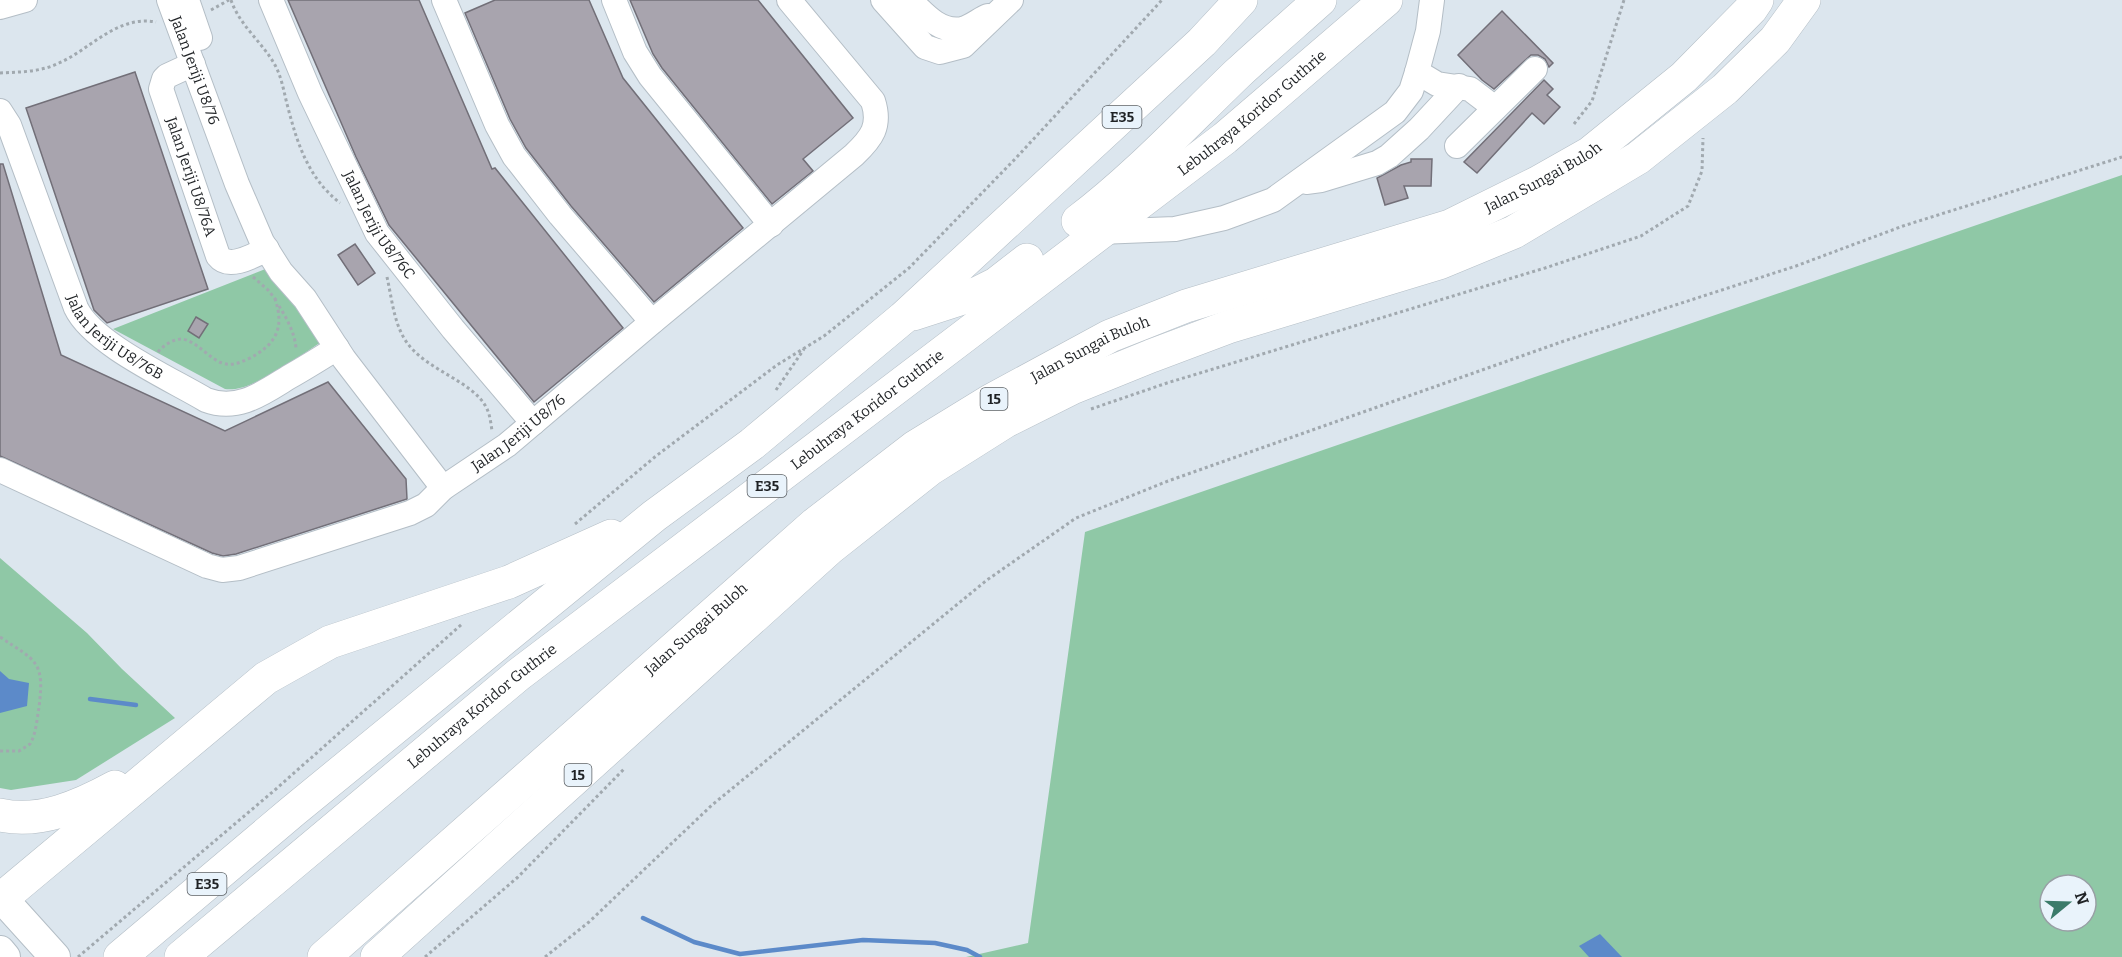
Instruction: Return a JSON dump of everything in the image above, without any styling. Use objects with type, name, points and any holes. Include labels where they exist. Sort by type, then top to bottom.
[{"type":"highway","name":"E35","points":[[120,957],[285,800],[654,516],[752,444],[903,318],[1202,42],[1241,0]]},
{"type":"highway","points":[[903,318],[978,293],[996,284],[1081,219],[1166,146],[1238,74],[1320,0]]},
{"type":"highway","name":"Lebuhraya Koridor Guthrie","points":[[182,957],[518,675],[1225,138],[1386,0]]},
{"type":"highway","name":"Jalan Sungai Buloh","points":[[324,957],[815,525],[915,447],[990,401],[1110,336],[1186,306],[1450,226],[1537,183],[1590,153],[1684,77],[1757,0]]},
{"type":"highway","name":"Jalan Sungai Buloh","points":[[377,957],[830,548],[930,470],[1006,421],[1072,388],[1228,327],[1439,263],[1514,232],[1638,158],[1725,89],[1775,40],[1804,0]]},
{"type":"highway","points":[[1,898],[266,678],[330,642],[509,582],[654,516]]},
{"type":"highway","points":[[0,814],[32,818],[59,812],[98,796],[167,758]]},
{"type":"main road","points":[[1,898],[55,957]]},
{"type":"main road","points":[[0,951],[5,957]]},
{"type":"street","points":[[0,7],[25,0]]},
{"type":"street","name":"Jalan Jeriji U8/76","points":[[169,0],[237,184],[267,249],[280,272],[305,299],[337,348],[443,488],[495,454],[863,147],[877,122],[875,107],[869,96],[789,0]]},
{"type":"street","name":"Jalan Jeriji U8/76","points":[[187,0],[215,86],[249,178],[295,269],[305,299]]},
{"type":"street","name":"Jalan Jeriji U8/76C","points":[[271,0],[310,93],[377,234],[453,329],[533,423]]},
{"type":"street","points":[[444,0],[497,125],[514,156],[560,215],[652,322]]},
{"type":"street","points":[[614,0],[635,52],[650,76],[771,225]]},
{"type":"street","points":[[883,0],[925,47],[940,52],[963,46],[1008,3]]},
{"type":"street","points":[[910,0],[931,20],[944,28],[963,28],[1008,3]]},
{"type":"street","points":[[1099,232],[1175,229],[1224,218],[1273,200],[1395,112],[1411,91],[1428,31],[1432,0]]},
{"type":"street","name":"Jalan Jeriji U8/76A","points":[[193,64],[164,79],[161,84],[162,94],[218,256],[223,262],[237,261]]},
{"type":"street","points":[[1457,146],[1534,69]]},
{"type":"street","points":[[1417,72],[1437,84],[1459,86],[1476,93],[1495,108]]},
{"type":"street","points":[[1296,183],[1321,180],[1377,163],[1389,156],[1419,129],[1459,86]]},
{"type":"street","name":"Jalan Jeriji U8/76B","points":[[0,111],[9,125],[80,317],[101,339],[206,400],[222,404],[257,397],[337,348]]},
{"type":"street","points":[[237,261],[267,249]]},
{"type":"street","points":[[0,470],[207,566],[222,570],[239,568],[410,513],[426,505],[443,488]]},
{"type":"path","points":[[569,529],[656,456],[777,365],[824,336],[909,268],[1016,158],[1162,0]]},
{"type":"path","points":[[1574,124],[1592,101],[1624,0]]},
{"type":"path","points":[[0,73],[28,72],[57,64],[77,54],[111,30],[137,21],[153,22],[180,30]]},
{"type":"path","points":[[1084,411],[1167,383],[1545,268],[1641,236],[1688,206],[1702,171],[1702,138]]},
{"type":"path","points":[[545,957],[588,922],[712,805],[987,580],[1076,518],[1168,481],[1552,345],[1796,266],[1903,226],[2122,157]]},
{"type":"path","points":[[237,261],[275,298],[291,328],[296,340],[291,376]]},
{"type":"path","points":[[149,367],[161,349],[179,339],[187,340],[211,358],[224,364],[234,365],[254,356],[271,344],[276,335],[279,311],[275,298]]},
{"type":"path","points":[[78,957],[285,800],[467,620]]},
{"type":"path","points":[[0,637],[33,661],[38,667],[42,681],[38,716],[30,744],[19,751],[0,751]]},
{"type":"path","points":[[425,957],[518,877],[629,764]]},
{"type":"green space","points":[[2122,175],[2122,957],[966,957],[1028,943],[1085,532]]},
{"type":"green space","points":[[273,266],[323,341],[262,380],[236,389],[225,389],[113,329]]},
{"type":"green space","points":[[0,558],[87,633],[175,718],[76,780],[11,790],[0,788]]},
{"type":"water","points":[[0,671],[9,679],[29,683],[27,706],[0,713]]},
{"type":"water","points":[[1600,934],[1622,957],[1589,957],[1579,946]]},
{"type":"building","points":[[288,0],[419,0],[492,169],[495,168],[623,328],[534,402],[389,225],[356,157]]},
{"type":"building","points":[[495,0],[589,0],[623,78],[743,228],[654,302],[571,206],[526,148],[510,119],[465,13]]},
{"type":"building","points":[[630,0],[758,0],[853,118],[803,159],[813,171],[772,204],[662,68],[653,54]]},
{"type":"building","points":[[1502,11],[1553,63],[1549,67],[1545,59],[1538,55],[1531,55],[1494,89],[1458,55]]},
{"type":"building","points":[[135,72],[208,289],[107,323],[94,310],[26,108]]},
{"type":"building","points":[[1544,80],[1553,89],[1547,95],[1560,107],[1544,124],[1532,113],[1477,173],[1464,162]]},
{"type":"building","points":[[1411,159],[1432,159],[1431,186],[1404,186],[1408,198],[1385,205],[1377,178],[1411,162]]},
{"type":"building","points":[[0,164],[3,164],[61,355],[225,431],[328,382],[406,479],[407,499],[236,554],[223,556],[0,456]]},
{"type":"building","points":[[355,244],[375,273],[358,285],[338,255]]},
{"type":"building","points":[[196,317],[208,324],[199,338],[188,331]]},
{"type":"waterway","points":[[90,699],[136,705]]},
{"type":"waterway","points":[[643,918],[694,942],[740,954],[863,940],[935,943],[967,950],[980,957]]}]
